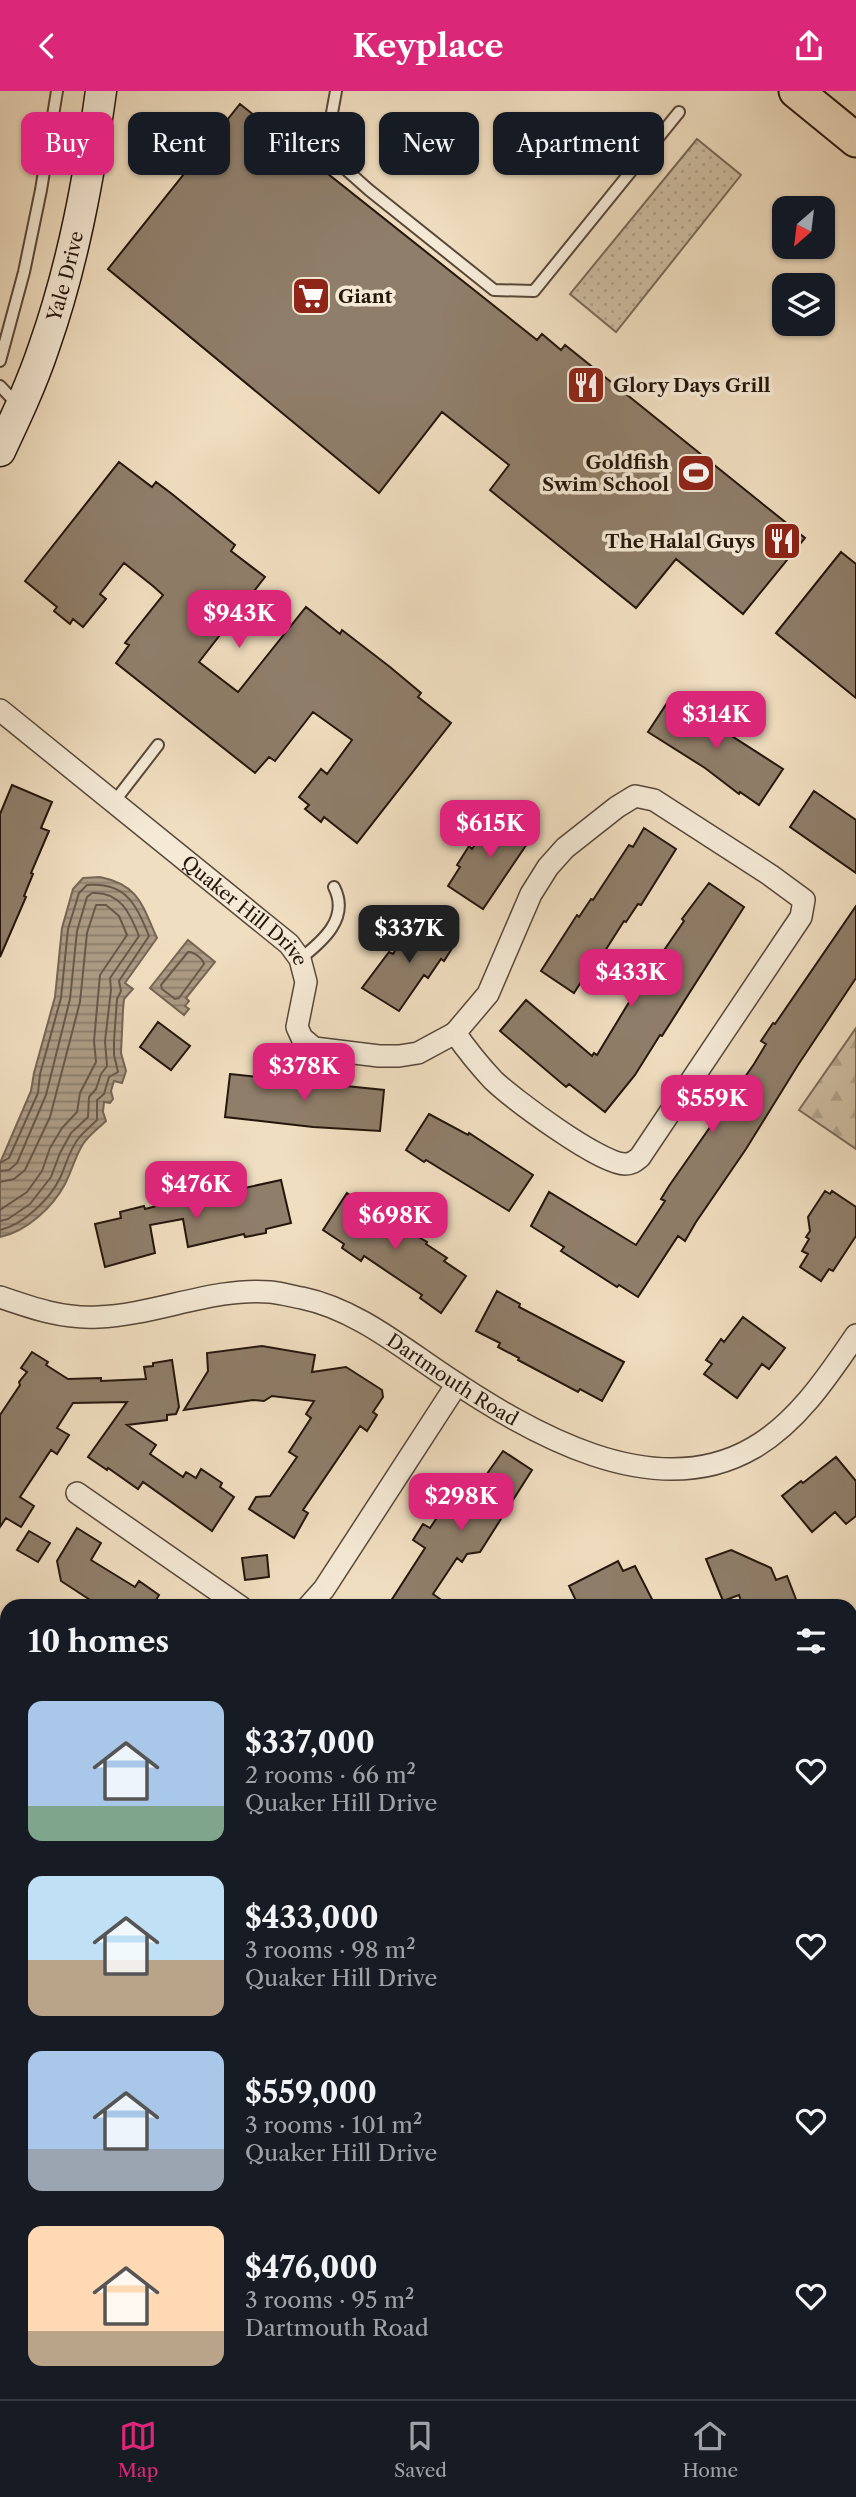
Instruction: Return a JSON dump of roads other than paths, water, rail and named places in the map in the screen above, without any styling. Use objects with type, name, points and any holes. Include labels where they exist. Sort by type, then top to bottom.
[{"type":"main road","points":[[796,91],[850,131]]},
{"type":"street","name":"Yale Drive","points":[[0,451],[10,397],[45,347],[68,266],[92,152],[101,91]]},
{"type":"street","name":"Quaker Hill Drive","points":[[0,711],[289,944],[300,959],[306,982],[297,1027],[302,1038],[314,1048],[399,1056],[418,1053],[455,1033],[488,994],[531,894],[548,867],[565,848],[635,796],[654,800],[769,874],[804,900],[801,917],[640,1157],[631,1164],[622,1164],[592,1150],[515,1100],[473,1059],[455,1033]]},
{"type":"street","name":"Dartmouth Road","points":[[0,1297],[34,1309],[97,1318],[160,1309],[237,1293],[270,1292],[334,1307],[378,1332],[457,1384],[571,1447],[645,1467],[682,1470],[737,1456],[775,1433],[824,1382],[856,1335]]},
{"type":"street","points":[[316,1599],[324,1590],[457,1384]]},
{"type":"street","points":[[77,1493],[229,1599]]},
{"type":"lane","points":[[0,361],[27,258],[57,91]]},
{"type":"lane","points":[[336,91],[326,151],[369,190],[494,291],[534,291],[679,112]]},
{"type":"lane","points":[[114,802],[158,745]]},
{"type":"lane","points":[[300,959],[320,943],[340,912],[340,899],[334,887]]},
{"type":"water","points":[[100,877],[123,885],[138,898],[157,938],[125,983],[133,989],[124,999],[123,1010],[121,1053],[126,1071],[122,1083],[114,1081],[111,1091],[113,1099],[110,1103],[104,1102],[106,1121],[83,1144],[60,1193],[29,1224],[0,1237],[0,1163],[31,1091],[55,997],[62,928],[73,889],[83,878]]},
{"type":"water","points":[[188,940],[215,962],[186,998],[189,1001],[185,1006],[189,1009],[184,1015],[150,988]]},
{"type":"place","name":"Giant","points":[[311,296]]},
{"type":"place","name":"Glory Days Grill","points":[[586,385]]},
{"type":"place","name":"Goldfish Swim School","points":[[696,473]]},
{"type":"place","name":"The Halal Guys","points":[[782,541]]}]
